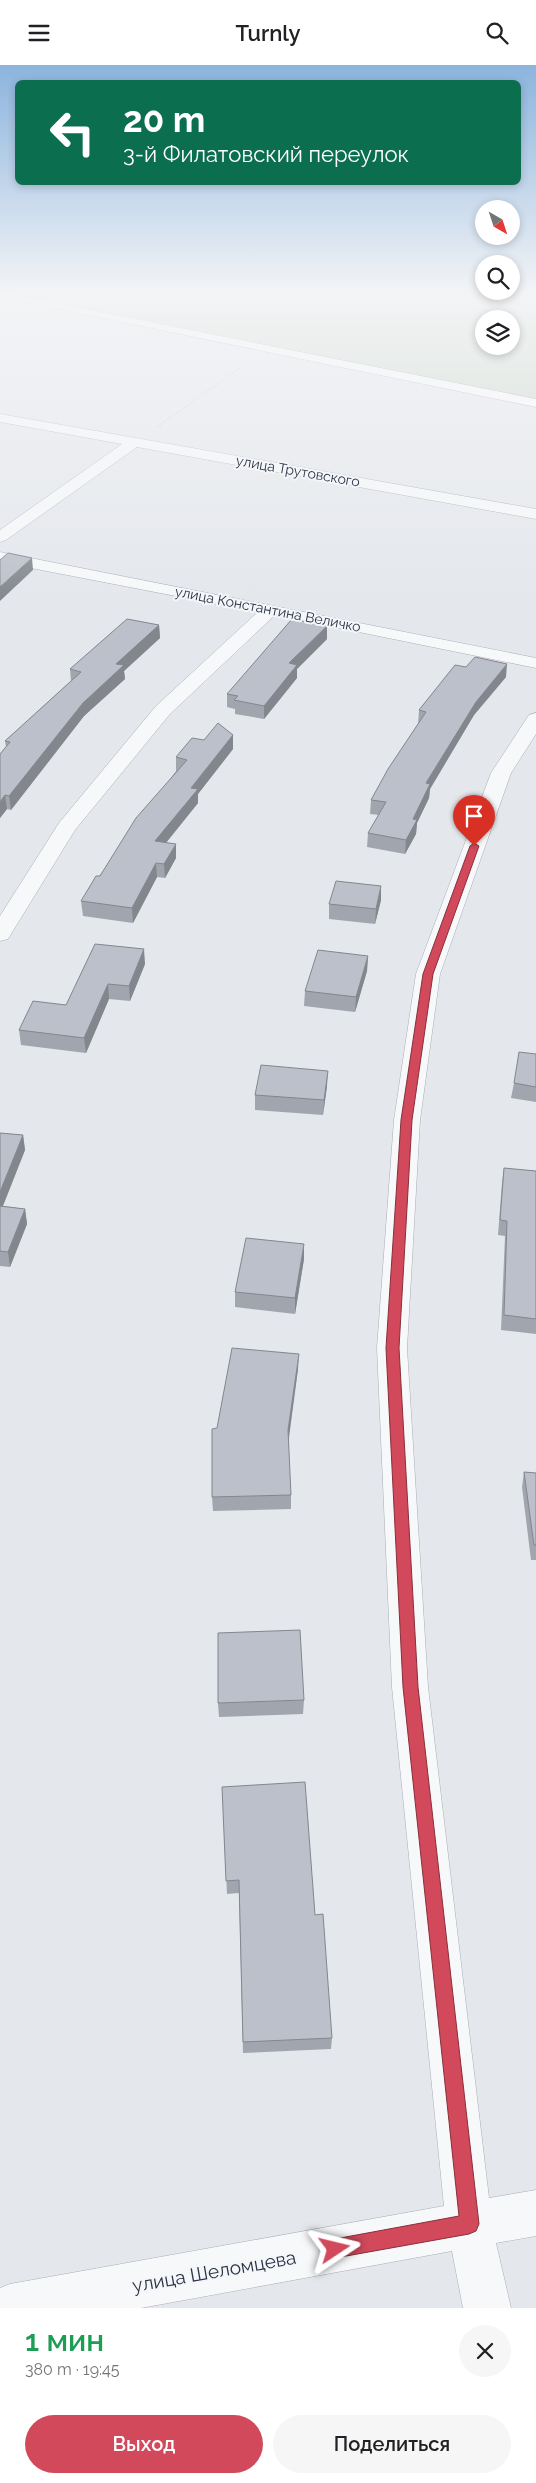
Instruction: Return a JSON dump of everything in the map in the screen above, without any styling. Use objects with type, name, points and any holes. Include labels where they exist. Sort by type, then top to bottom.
[{"type":"highway","points":[[504,397],[536,403]]},
{"type":"street","name":"улица Трутовского","points":[[0,418],[536,515]]},
{"type":"street","points":[[0,537],[134,442]]},
{"type":"street","name":"улица Константина Величко","points":[[0,557],[271,609],[536,663]]},
{"type":"street","points":[[0,934],[66,827],[163,710],[271,609]]},
{"type":"street","points":[[487,2308],[469,2224],[410,1687],[392,1348],[407,1120],[428,974],[501,773],[536,719]]},
{"type":"street","name":"улица Шеломцева","points":[[10,2308],[536,2213]]},
{"type":"path","points":[[134,442],[199,397]]},
{"type":"green space","points":[[505,397],[536,397],[536,403]]},
{"type":"building","points":[[8,553],[32,558],[0,587],[0,560]]},
{"type":"building","points":[[127,619],[159,625],[116,664],[124,665],[83,703],[9,796],[5,795],[0,802],[0,754],[10,742],[5,741],[81,672],[70,669]]},
{"type":"building","points":[[292,619],[327,626],[289,663],[297,665],[264,706],[234,700],[238,696],[227,694]]},
{"type":"building","points":[[475,657],[507,664],[476,702],[426,783],[430,784],[413,819],[417,820],[406,840],[368,833],[386,802],[371,800],[388,769],[426,712],[419,710],[455,665],[466,667]]},
{"type":"building","points":[[218,723],[233,735],[191,788],[198,789],[155,841],[176,844],[164,864],[156,863],[132,908],[81,901],[96,876],[100,876],[136,818],[187,760],[176,757],[192,738],[204,740]]},
{"type":"building","points":[[336,881],[381,886],[376,909],[329,904]]},
{"type":"building","points":[[95,944],[144,949],[129,986],[108,984],[84,1038],[19,1030],[33,1001],[66,1005]]},
{"type":"building","points":[[318,950],[368,956],[356,997],[305,991]]},
{"type":"building","points":[[519,1052],[536,1054],[536,1087],[514,1083]]},
{"type":"building","points":[[261,1065],[328,1071],[324,1100],[255,1095]]},
{"type":"building","points":[[0,1133],[23,1135],[0,1192]]},
{"type":"building","points":[[504,1168],[536,1171],[536,1319],[504,1315],[507,1221],[500,1220]]},
{"type":"building","points":[[0,1206],[25,1209],[8,1252],[0,1251]]},
{"type":"building","points":[[246,1238],[304,1244],[295,1298],[235,1292]]},
{"type":"building","points":[[232,1348],[299,1354],[288,1430],[291,1495],[212,1497],[212,1429],[217,1428]]},
{"type":"building","points":[[524,1472],[536,1473],[536,1545],[534,1545]]},
{"type":"building","points":[[300,1630],[304,1700],[218,1703],[218,1633]]},
{"type":"building","points":[[305,1782],[315,1915],[323,1914],[332,2038],[243,2042],[239,1880],[226,1881],[222,1787]]},
{"type":"route","points":[[335,2249],[469,2224],[410,1687],[392,1348],[407,1120],[428,974],[474,846]]}]
